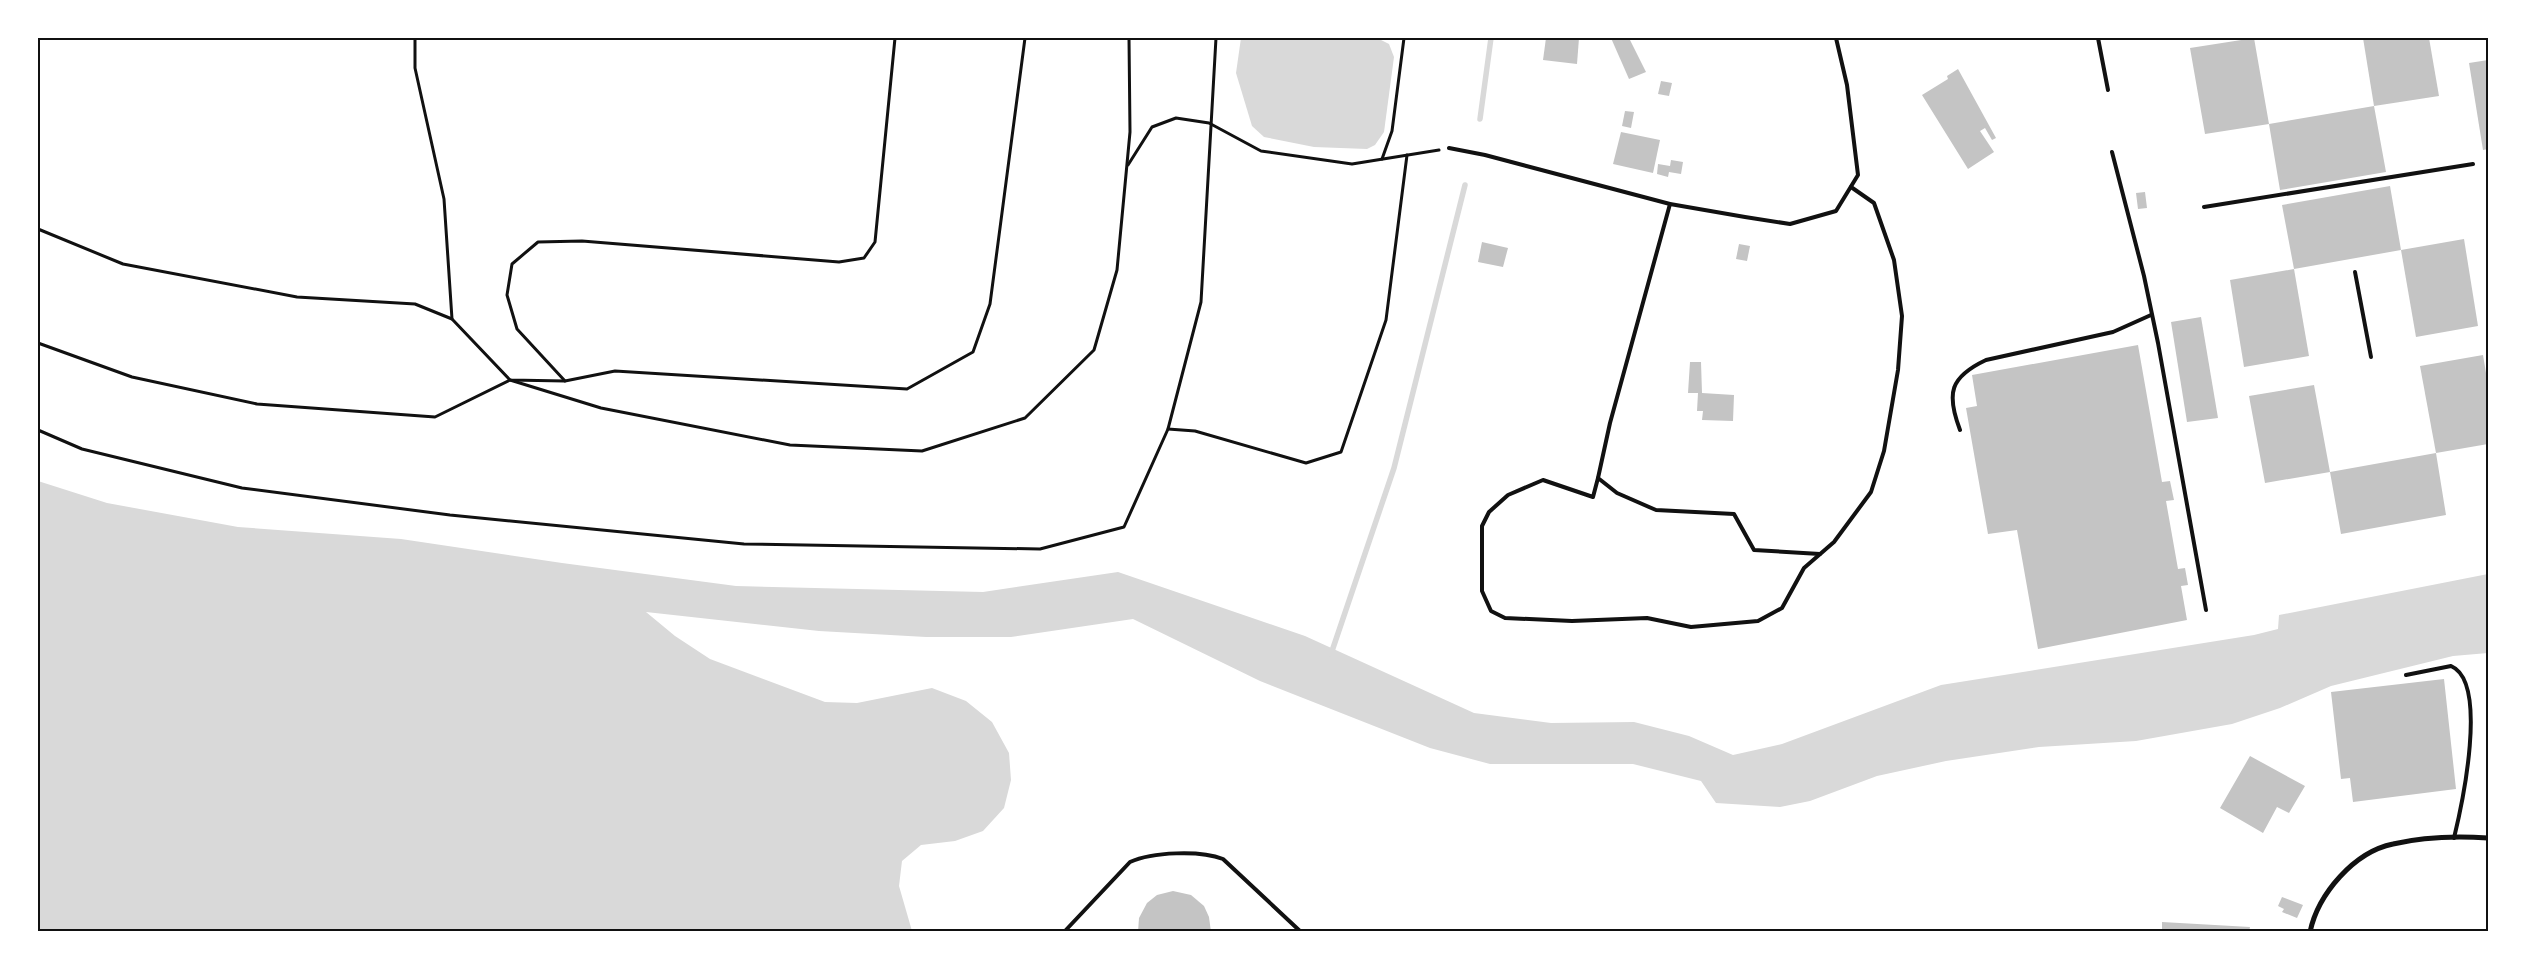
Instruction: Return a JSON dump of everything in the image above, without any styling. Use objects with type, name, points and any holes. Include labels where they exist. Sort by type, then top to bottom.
[{"type":"street","points":[[2310,932],[2319,903],[2331,885],[2374,852],[2392,844],[2454,838],[2488,838]]},
{"type":"lane","points":[[1449,148],[1486,155],[1670,204],[1790,224],[1836,210],[1858,175],[1847,85],[1836,38]]},
{"type":"lane","points":[[2098,38],[2108,90]]},
{"type":"lane","points":[[2112,152],[2144,276],[2158,344],[2206,610]]},
{"type":"lane","points":[[2204,207],[2473,164]]},
{"type":"lane","points":[[1670,204],[1610,423],[1593,498],[1543,480],[1508,495],[1489,512],[1482,526],[1482,591],[1491,611],[1505,618],[1572,621],[1647,618],[1691,627],[1758,621],[1782,608],[1804,568],[1834,542],[1871,492],[1884,451],[1898,370],[1902,316],[1894,260],[1874,203],[1851,186]]},
{"type":"lane","points":[[2355,272],[2371,357]]},
{"type":"lane","points":[[1960,430],[1953,411],[1952,394],[1956,381],[1967,369],[1986,360],[2113,332],[2151,315]]},
{"type":"lane","points":[[1598,478],[1617,493],[1656,510],[1734,514],[1754,550],[1820,554]]},
{"type":"lane","points":[[2406,675],[2451,666],[2464,676],[2468,685],[2471,730],[2468,769],[2464,799],[2454,838]]},
{"type":"lane","points":[[1064,932],[1130,862],[1143,856],[1159,855],[1212,855],[1223,859],[1301,932]]},
{"type":"path","points":[[415,38],[415,68],[444,199],[452,319]]},
{"type":"path","points":[[564,381],[517,329],[507,295],[512,264],[538,242],[582,242],[839,262],[864,258],[875,242],[896,38]]},
{"type":"path","points":[[38,343],[132,377],[257,404],[435,417],[510,380],[564,381],[615,371],[907,389],[973,352],[990,304],[1025,38]]},
{"type":"path","points":[[38,229],[123,264],[297,297],[416,304],[452,319],[510,380],[601,408],[790,445],[922,451],[1025,418],[1094,350],[1117,270],[1130,132],[1129,38]]},
{"type":"path","points":[[38,430],[82,449],[242,488],[450,515],[744,544],[1040,548],[1124,527],[1168,429],[1201,302],[1209,123],[1216,38]]},
{"type":"path","points":[[1382,160],[1392,131],[1404,38]]},
{"type":"path","points":[[1127,167],[1152,127],[1176,118],[1209,123],[1261,150],[1352,164],[1449,148]]},
{"type":"path","points":[[1168,429],[1195,431],[1306,463],[1341,452],[1386,320],[1407,155]]},
{"type":"shaded area","points":[[1241,38],[1377,38],[1389,44],[1394,57],[1384,132],[1375,145],[1367,149],[1314,147],[1264,137],[1252,126],[1236,73]]},
{"type":"shaded area","points":[[38,481],[107,503],[238,527],[401,539],[736,586],[983,592],[1118,572],[1305,636],[1474,713],[1551,723],[1634,722],[1689,736],[1733,755],[1782,744],[1941,685],[2254,635],[2278,629],[2279,615],[2488,574],[2488,653],[2453,656],[2331,686],[2280,708],[2232,724],[2136,741],[2039,747],[1946,761],[1877,776],[1810,801],[1780,807],[1716,803],[1701,781],[1633,764],[1490,764],[1430,748],[1260,681],[1133,619],[1011,637],[926,637],[819,631],[646,612],[675,636],[710,659],[825,702],[857,703],[932,688],[966,701],[992,722],[1009,753],[1011,780],[1004,808],[983,831],[955,841],[921,845],[902,861],[899,886],[912,931],[38,931]]},
{"type":"building","points":[[1546,38],[1579,38],[1577,64],[1543,60]]},
{"type":"building","points":[[1611,38],[1629,38],[1646,72],[1629,79]]},
{"type":"building","points":[[2254,38],[2269,124],[2205,134],[2190,48]]},
{"type":"building","points":[[2363,38],[2429,38],[2439,96],[2374,106]]},
{"type":"building","points":[[2488,60],[2488,149],[2483,150],[2469,63]]},
{"type":"building","points":[[1958,69],[1996,138],[1992,140],[1985,128],[1980,131],[1994,152],[1968,169],[1922,95],[1948,79],[1947,76]]},
{"type":"building","points":[[1661,81],[1672,83],[1669,96],[1658,94]]},
{"type":"building","points":[[2374,106],[2386,172],[2280,190],[2269,124]]},
{"type":"building","points":[[1625,111],[1634,112],[1631,128],[1622,126]]},
{"type":"building","points":[[1621,132],[1660,140],[1653,173],[1613,164]]},
{"type":"building","points":[[1671,160],[1683,162],[1681,174],[1669,172],[1668,177],[1657,174],[1658,164],[1670,166]]},
{"type":"building","points":[[2390,186],[2401,250],[2294,269],[2282,205]]},
{"type":"building","points":[[2145,192],[2147,208],[2138,209],[2136,193]]},
{"type":"building","points":[[2464,239],[2478,326],[2416,337],[2401,250]]},
{"type":"building","points":[[1482,242],[1508,248],[1503,267],[1478,262]]},
{"type":"building","points":[[1739,244],[1750,246],[1747,261],[1736,259]]},
{"type":"building","points":[[2294,269],[2309,356],[2244,367],[2230,280]]},
{"type":"building","points":[[2201,317],[2218,418],[2187,422],[2171,322]]},
{"type":"building","points":[[2138,345],[2162,482],[2170,481],[2174,500],[2166,501],[2178,569],[2185,568],[2188,585],[2181,586],[2187,620],[2038,649],[2017,530],[1988,534],[1966,408],[1977,406],[1972,375]]},
{"type":"building","points":[[2483,355],[2488,385],[2488,444],[2436,453],[2420,366]]},
{"type":"building","points":[[1690,362],[1701,362],[1702,393],[1734,395],[1733,421],[1702,420],[1703,411],[1697,411],[1698,393],[1688,393]]},
{"type":"building","points":[[2314,385],[2330,472],[2265,483],[2249,396]]},
{"type":"building","points":[[2436,453],[2446,515],[2341,534],[2330,472]]},
{"type":"building","points":[[2444,679],[2456,789],[2353,802],[2350,778],[2341,779],[2331,692]]},
{"type":"building","points":[[2250,756],[2305,786],[2289,813],[2277,807],[2263,833],[2220,808]]},
{"type":"building","points":[[1173,891],[1191,895],[1204,906],[1209,917],[1211,932],[1138,932],[1139,918],[1147,903],[1157,895]]},
{"type":"building","points":[[2282,897],[2303,905],[2297,918],[2282,912],[2284,909],[2278,906]]},
{"type":"building","points":[[2162,922],[2250,927],[2249,932],[2162,932]]},
{"type":"waterway","points":[[1480,119],[1491,38]]},
{"type":"waterway","points":[[1331,654],[1394,468],[1465,185]]}]
